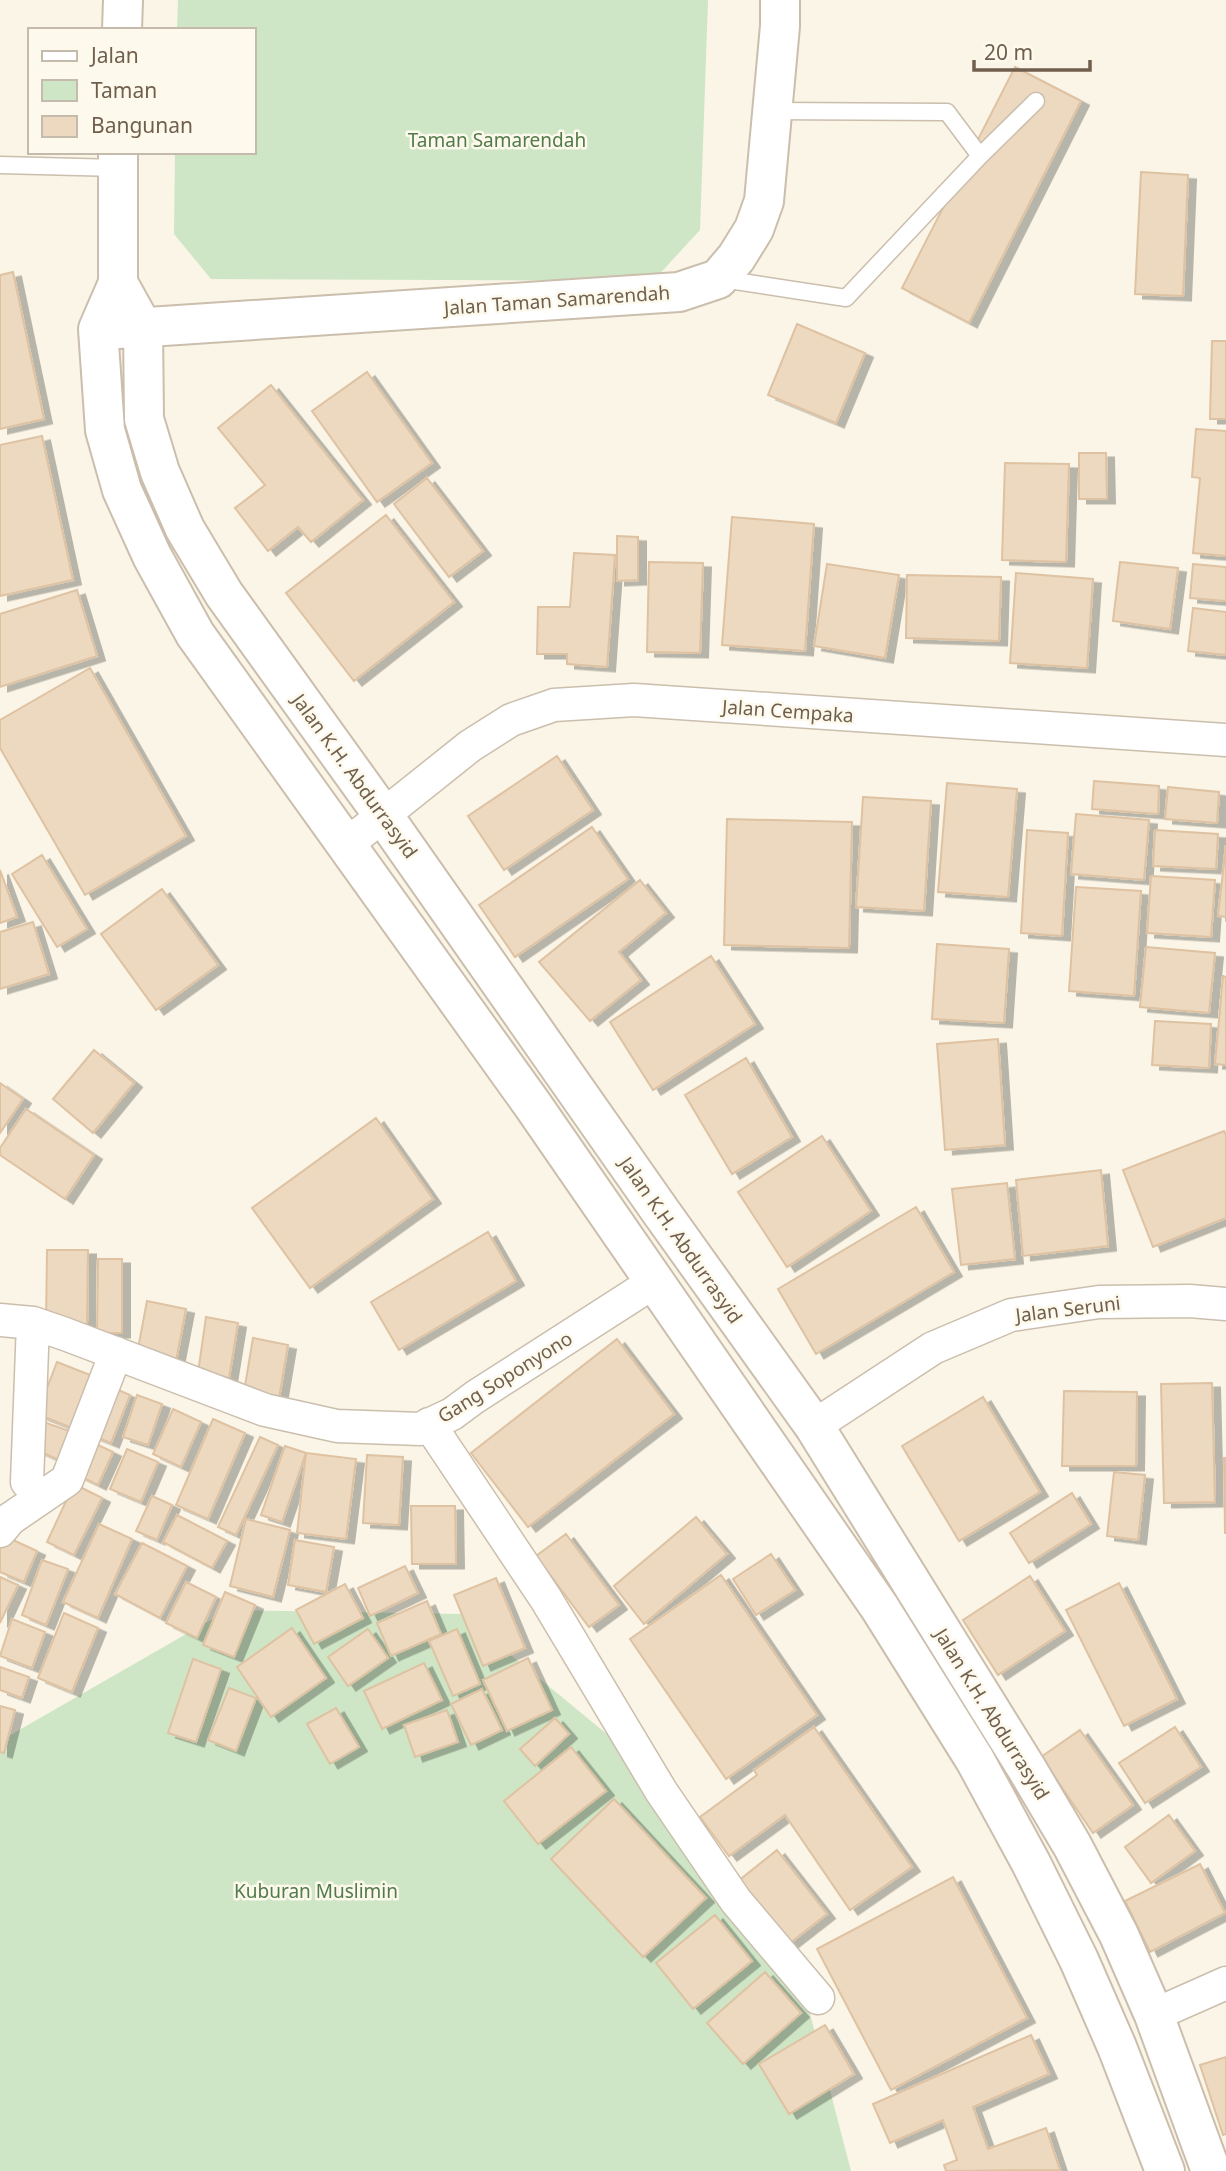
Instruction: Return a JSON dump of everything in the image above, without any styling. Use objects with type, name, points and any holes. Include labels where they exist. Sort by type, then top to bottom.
[{"type":"street","points":[[122,28],[123,0]]},
{"type":"street","points":[[718,279],[736,258],[754,229],[764,201],[780,13],[809,0]]},
{"type":"street","points":[[98,329],[118,283],[118,160]]},
{"type":"street","name":"Jalan Taman Samarendah","points":[[98,329],[678,292],[718,279]]},
{"type":"street","points":[[118,283],[142,328]]},
{"type":"street","name":"Jalan K.H. Abdurrasyid","points":[[142,328],[144,419],[160,472],[185,529],[224,594],[814,1426],[1072,1844],[1119,1936],[1154,2014],[1211,2171]]},
{"type":"street","name":"Jalan K.H. Abdurrasyid","points":[[98,329],[105,430],[122,490],[152,556],[195,634],[532,1104],[880,1608],[975,1760],[1031,1863],[1117,2047],[1165,2171]]},
{"type":"street","name":"Jalan Cempaka","points":[[346,845],[490,733],[511,720],[554,705],[634,701],[1226,740]]},
{"type":"street","name":"Gang Soponyono","points":[[0,1320],[33,1324],[110,1350],[265,1410],[337,1426],[420,1429],[452,1414],[654,1282]]},
{"type":"street","name":"Jalan Seruni","points":[[814,1426],[933,1348],[1012,1315],[1098,1301],[1190,1301],[1226,1304]]},
{"type":"street","points":[[27,1482],[33,1324]]},
{"type":"street","points":[[0,1531],[10,1519],[68,1480],[110,1350]]},
{"type":"street","points":[[429,1424],[546,1599],[661,1791],[736,1901],[818,1998]]},
{"type":"street","points":[[1031,1863],[1072,1844]]},
{"type":"street","points":[[1154,2014],[1226,1983]]},
{"type":"lane","points":[[718,279],[846,298],[980,156],[1037,101]]},
{"type":"lane","points":[[772,111],[947,112],[980,156]]},
{"type":"lane","points":[[0,164],[118,160]]},
{"type":"green space","name":"Taman Samarendah","points":[[178,0],[708,0],[700,230],[653,281],[211,279],[174,234],[175,154],[256,154],[256,28],[177,28]]},
{"type":"green space","name":"Kuburan Muslimin","points":[[228,1610],[461,1614],[653,1772],[801,1979],[851,2171],[0,2171],[0,1741]]},
{"type":"building","points":[[1015,67],[1081,101],[969,323],[902,288]]},
{"type":"building","points":[[1141,172],[1188,175],[1183,296],[1135,294]]},
{"type":"building","points":[[13,272],[44,419],[0,429],[0,275]]},
{"type":"building","points":[[797,324],[865,353],[836,423],[768,395]]},
{"type":"building","points":[[1212,341],[1226,341],[1226,419],[1210,419]]},
{"type":"building","points":[[367,372],[432,463],[377,502],[312,411]]},
{"type":"building","points":[[271,385],[363,500],[311,542],[298,527],[268,551],[235,508],[265,485],[218,428]]},
{"type":"building","points":[[1196,429],[1226,431],[1226,556],[1193,553],[1200,478],[1192,477]]},
{"type":"building","points":[[42,436],[73,580],[0,596],[0,445]]},
{"type":"building","points":[[1079,453],[1106,453],[1107,499],[1079,499]]},
{"type":"building","points":[[1005,463],[1069,464],[1066,562],[1002,560]]},
{"type":"building","points":[[427,478],[483,551],[449,577],[394,504]]},
{"type":"building","points":[[386,515],[454,602],[354,681],[286,593]]},
{"type":"building","points":[[732,517],[814,524],[805,651],[722,645]]},
{"type":"building","points":[[617,536],[638,537],[638,580],[617,581]]},
{"type":"building","points":[[574,553],[615,555],[607,667],[567,664],[567,654],[537,654],[538,607],[570,607]]},
{"type":"building","points":[[649,562],[703,563],[700,653],[647,652]]},
{"type":"building","points":[[1120,562],[1178,568],[1170,629],[1113,621]]},
{"type":"building","points":[[827,564],[899,575],[885,658],[814,646]]},
{"type":"building","points":[[1193,564],[1226,567],[1226,601],[1190,598]]},
{"type":"building","points":[[1016,573],[1093,579],[1087,668],[1010,663]]},
{"type":"building","points":[[907,575],[1001,577],[999,641],[906,638]]},
{"type":"building","points":[[77,590],[97,656],[0,687],[0,614]]},
{"type":"building","points":[[1193,608],[1226,612],[1226,655],[1188,651]]},
{"type":"building","points":[[90,668],[186,836],[85,895],[0,748],[0,720]]},
{"type":"building","points":[[557,756],[593,810],[504,870],[468,816]]},
{"type":"building","points":[[1094,781],[1159,786],[1158,814],[1092,809]]},
{"type":"building","points":[[947,783],[1017,789],[1008,897],[938,892]]},
{"type":"building","points":[[1168,787],[1219,792],[1217,823],[1165,819]]},
{"type":"building","points":[[863,797],[931,801],[924,911],[856,907]]},
{"type":"building","points":[[1076,814],[1149,820],[1144,880],[1071,874]]},
{"type":"building","points":[[727,819],[852,822],[849,948],[724,945]]},
{"type":"building","points":[[592,827],[628,879],[515,957],[479,905]]},
{"type":"building","points":[[1027,830],[1068,833],[1062,936],[1021,933]]},
{"type":"building","points":[[1155,830],[1218,834],[1216,869],[1153,866]]},
{"type":"building","points":[[1226,845],[1226,917],[1218,916]]},
{"type":"building","points":[[42,855],[87,929],[57,947],[12,874]]},
{"type":"building","points":[[0,870],[17,917],[0,923]]},
{"type":"building","points":[[1151,876],[1215,880],[1211,937],[1147,933]]},
{"type":"building","points":[[640,880],[666,913],[619,952],[641,980],[590,1021],[539,962]]},
{"type":"building","points":[[1076,887],[1141,891],[1134,996],[1069,991]]},
{"type":"building","points":[[162,889],[218,965],[156,1010],[101,934]]},
{"type":"building","points":[[33,922],[49,974],[0,989],[0,932]]},
{"type":"building","points":[[937,944],[1009,949],[1004,1023],[932,1019]]},
{"type":"building","points":[[1146,947],[1215,953],[1209,1013],[1140,1007]]},
{"type":"building","points":[[711,956],[755,1024],[653,1090],[610,1022]]},
{"type":"building","points":[[1223,976],[1226,977],[1226,1065],[1215,1064]]},
{"type":"building","points":[[1155,1021],[1211,1024],[1209,1068],[1152,1065]]},
{"type":"building","points":[[998,1039],[1005,1145],[945,1150],[937,1044]]},
{"type":"building","points":[[94,1050],[134,1083],[93,1133],[53,1099]]},
{"type":"building","points":[[746,1058],[792,1137],[732,1174],[685,1095]]},
{"type":"building","points":[[0,1083],[23,1099],[0,1133]]},
{"type":"building","points":[[26,1109],[94,1155],[65,1199],[0,1155],[0,1148]]},
{"type":"building","points":[[376,1118],[433,1199],[310,1288],[252,1208]]},
{"type":"building","points":[[1224,1131],[1226,1218],[1153,1247],[1123,1170]]},
{"type":"building","points":[[822,1136],[871,1211],[787,1267],[738,1192]]},
{"type":"building","points":[[1101,1170],[1108,1246],[1023,1256],[1016,1180]]},
{"type":"building","points":[[1007,1183],[1015,1259],[961,1265],[952,1189]]},
{"type":"building","points":[[916,1207],[954,1272],[816,1354],[778,1289]]},
{"type":"building","points":[[488,1232],[516,1281],[399,1350],[371,1302]]},
{"type":"building","points":[[47,1250],[88,1250],[87,1324],[46,1324]]},
{"type":"building","points":[[98,1259],[122,1259],[122,1333],[97,1333]]},
{"type":"building","points":[[147,1301],[186,1309],[176,1361],[137,1354]]},
{"type":"building","points":[[206,1317],[238,1323],[229,1378],[198,1373]]},
{"type":"building","points":[[253,1338],[288,1345],[278,1404],[243,1398]]},
{"type":"building","points":[[617,1339],[674,1414],[528,1527],[471,1453]]},
{"type":"building","points":[[57,1362],[103,1380],[82,1432],[37,1414]]},
{"type":"building","points":[[1212,1383],[1215,1502],[1164,1503],[1161,1384]]},
{"type":"building","points":[[109,1386],[130,1395],[111,1443],[89,1434]]},
{"type":"building","points":[[1064,1391],[1137,1392],[1136,1466],[1062,1466]]},
{"type":"building","points":[[137,1395],[162,1404],[148,1445],[123,1437]]},
{"type":"building","points":[[983,1397],[1040,1492],[959,1541],[902,1446]]},
{"type":"building","points":[[173,1409],[201,1422],[181,1467],[153,1454]]},
{"type":"building","points":[[32,1418],[81,1435],[70,1465],[30,1447]]},
{"type":"building","points":[[213,1419],[245,1433],[208,1519],[176,1505]]},
{"type":"building","points":[[260,1437],[278,1445],[236,1535],[218,1527]]},
{"type":"building","points":[[85,1439],[113,1452],[98,1485],[71,1472]]},
{"type":"building","points":[[285,1446],[306,1453],[282,1522],[261,1515]]},
{"type":"building","points":[[127,1449],[158,1462],[141,1502],[110,1489]]},
{"type":"building","points":[[306,1453],[356,1459],[346,1539],[297,1533]]},
{"type":"building","points":[[367,1455],[403,1457],[399,1525],[363,1523]]},
{"type":"building","points":[[1226,1458],[1226,1533],[1225,1533]]},
{"type":"building","points":[[1114,1472],[1145,1475],[1138,1540],[1107,1536]]},
{"type":"building","points":[[74,1484],[102,1498],[74,1555],[47,1542]]},
{"type":"building","points":[[1072,1493],[1091,1524],[1029,1563],[1010,1533]]},
{"type":"building","points":[[152,1496],[172,1505],[157,1540],[136,1531]]},
{"type":"building","points":[[411,1506],[455,1506],[456,1564],[412,1564]]},
{"type":"building","points":[[177,1515],[227,1541],[212,1568],[163,1542]]},
{"type":"building","points":[[696,1517],[727,1554],[644,1624],[614,1586]]},
{"type":"building","points":[[246,1519],[290,1530],[273,1597],[230,1586]]},
{"type":"building","points":[[99,1524],[132,1539],[98,1618],[63,1602]]},
{"type":"building","points":[[0,1534],[37,1551],[24,1582],[0,1572]]},
{"type":"building","points":[[566,1534],[619,1605],[589,1627],[536,1556]]},
{"type":"building","points":[[295,1540],[334,1547],[326,1592],[288,1585]]},
{"type":"building","points":[[142,1543],[187,1566],[160,1618],[115,1594]]},
{"type":"building","points":[[771,1554],[795,1590],[756,1615],[733,1579]]},
{"type":"building","points":[[42,1560],[68,1569],[46,1625],[22,1615]]},
{"type":"building","points":[[405,1566],[418,1593],[370,1616],[358,1588]]},
{"type":"building","points":[[721,1575],[817,1715],[726,1779],[630,1639]]},
{"type":"building","points":[[1030,1576],[1065,1631],[998,1675],[963,1620]]},
{"type":"building","points":[[0,1577],[18,1585],[0,1623]]},
{"type":"building","points":[[496,1578],[525,1648],[483,1666],[454,1595]]},
{"type":"building","points":[[186,1582],[216,1597],[197,1638],[166,1623]]},
{"type":"building","points":[[1119,1583],[1177,1699],[1124,1726],[1066,1610]]},
{"type":"building","points":[[345,1584],[363,1618],[314,1644],[296,1610]]},
{"type":"building","points":[[225,1592],[255,1605],[234,1657],[203,1645]]},
{"type":"building","points":[[427,1601],[441,1634],[391,1656],[377,1623]]},
{"type":"building","points":[[64,1613],[98,1628],[72,1692],[38,1678]]},
{"type":"building","points":[[12,1619],[45,1632],[32,1668],[0,1656]]},
{"type":"building","points":[[292,1628],[326,1678],[271,1717],[237,1667]]},
{"type":"building","points":[[368,1629],[388,1658],[348,1686],[328,1657]]},
{"type":"building","points":[[457,1629],[480,1684],[453,1696],[429,1641]]},
{"type":"building","points":[[528,1658],[552,1710],[507,1731],[483,1680]]},
{"type":"building","points":[[193,1659],[221,1669],[196,1742],[168,1733]]},
{"type":"building","points":[[424,1663],[442,1700],[382,1729],[364,1691]]},
{"type":"building","points":[[0,1667],[29,1677],[22,1698],[0,1690]]},
{"type":"building","points":[[229,1688],[256,1698],[236,1751],[208,1740]]},
{"type":"building","points":[[482,1689],[502,1730],[471,1745],[451,1704]]},
{"type":"building","points":[[0,1706],[15,1710],[4,1753],[0,1752]]},
{"type":"building","points":[[336,1708],[359,1747],[330,1764],[307,1724]]},
{"type":"building","points":[[447,1710],[458,1742],[415,1757],[404,1725]]},
{"type":"building","points":[[555,1718],[569,1734],[535,1766],[520,1749]]},
{"type":"building","points":[[814,1727],[912,1867],[850,1910],[785,1815],[729,1856],[700,1817],[757,1775],[754,1770]]},
{"type":"building","points":[[1175,1727],[1201,1767],[1145,1803],[1119,1763]]},
{"type":"building","points":[[1080,1730],[1133,1805],[1093,1833],[1041,1757]]},
{"type":"building","points":[[571,1747],[606,1791],[538,1844],[504,1801]]},
{"type":"building","points":[[614,1799],[706,1898],[643,1957],[551,1859]]},
{"type":"building","points":[[1169,1815],[1195,1851],[1151,1883],[1125,1847]]},
{"type":"building","points":[[777,1850],[827,1914],[786,1946],[737,1882]]},
{"type":"building","points":[[1200,1864],[1225,1913],[1150,1952],[1125,1901]]},
{"type":"building","points":[[953,1877],[1027,2018],[891,2090],[817,1949]]},
{"type":"building","points":[[715,1915],[752,1961],[693,2009],[656,1963]]},
{"type":"building","points":[[765,1972],[801,2013],[743,2064],[707,2023]]},
{"type":"building","points":[[825,2025],[854,2074],[789,2114],[759,2064]]},
{"type":"building","points":[[1031,2035],[1049,2074],[973,2107],[988,2149],[1046,2128],[1060,2170],[946,2171],[944,2165],[957,2160],[943,2120],[890,2143],[873,2104]]},
{"type":"building","points":[[1226,2057],[1226,2134],[1223,2135],[1200,2065]]}]
